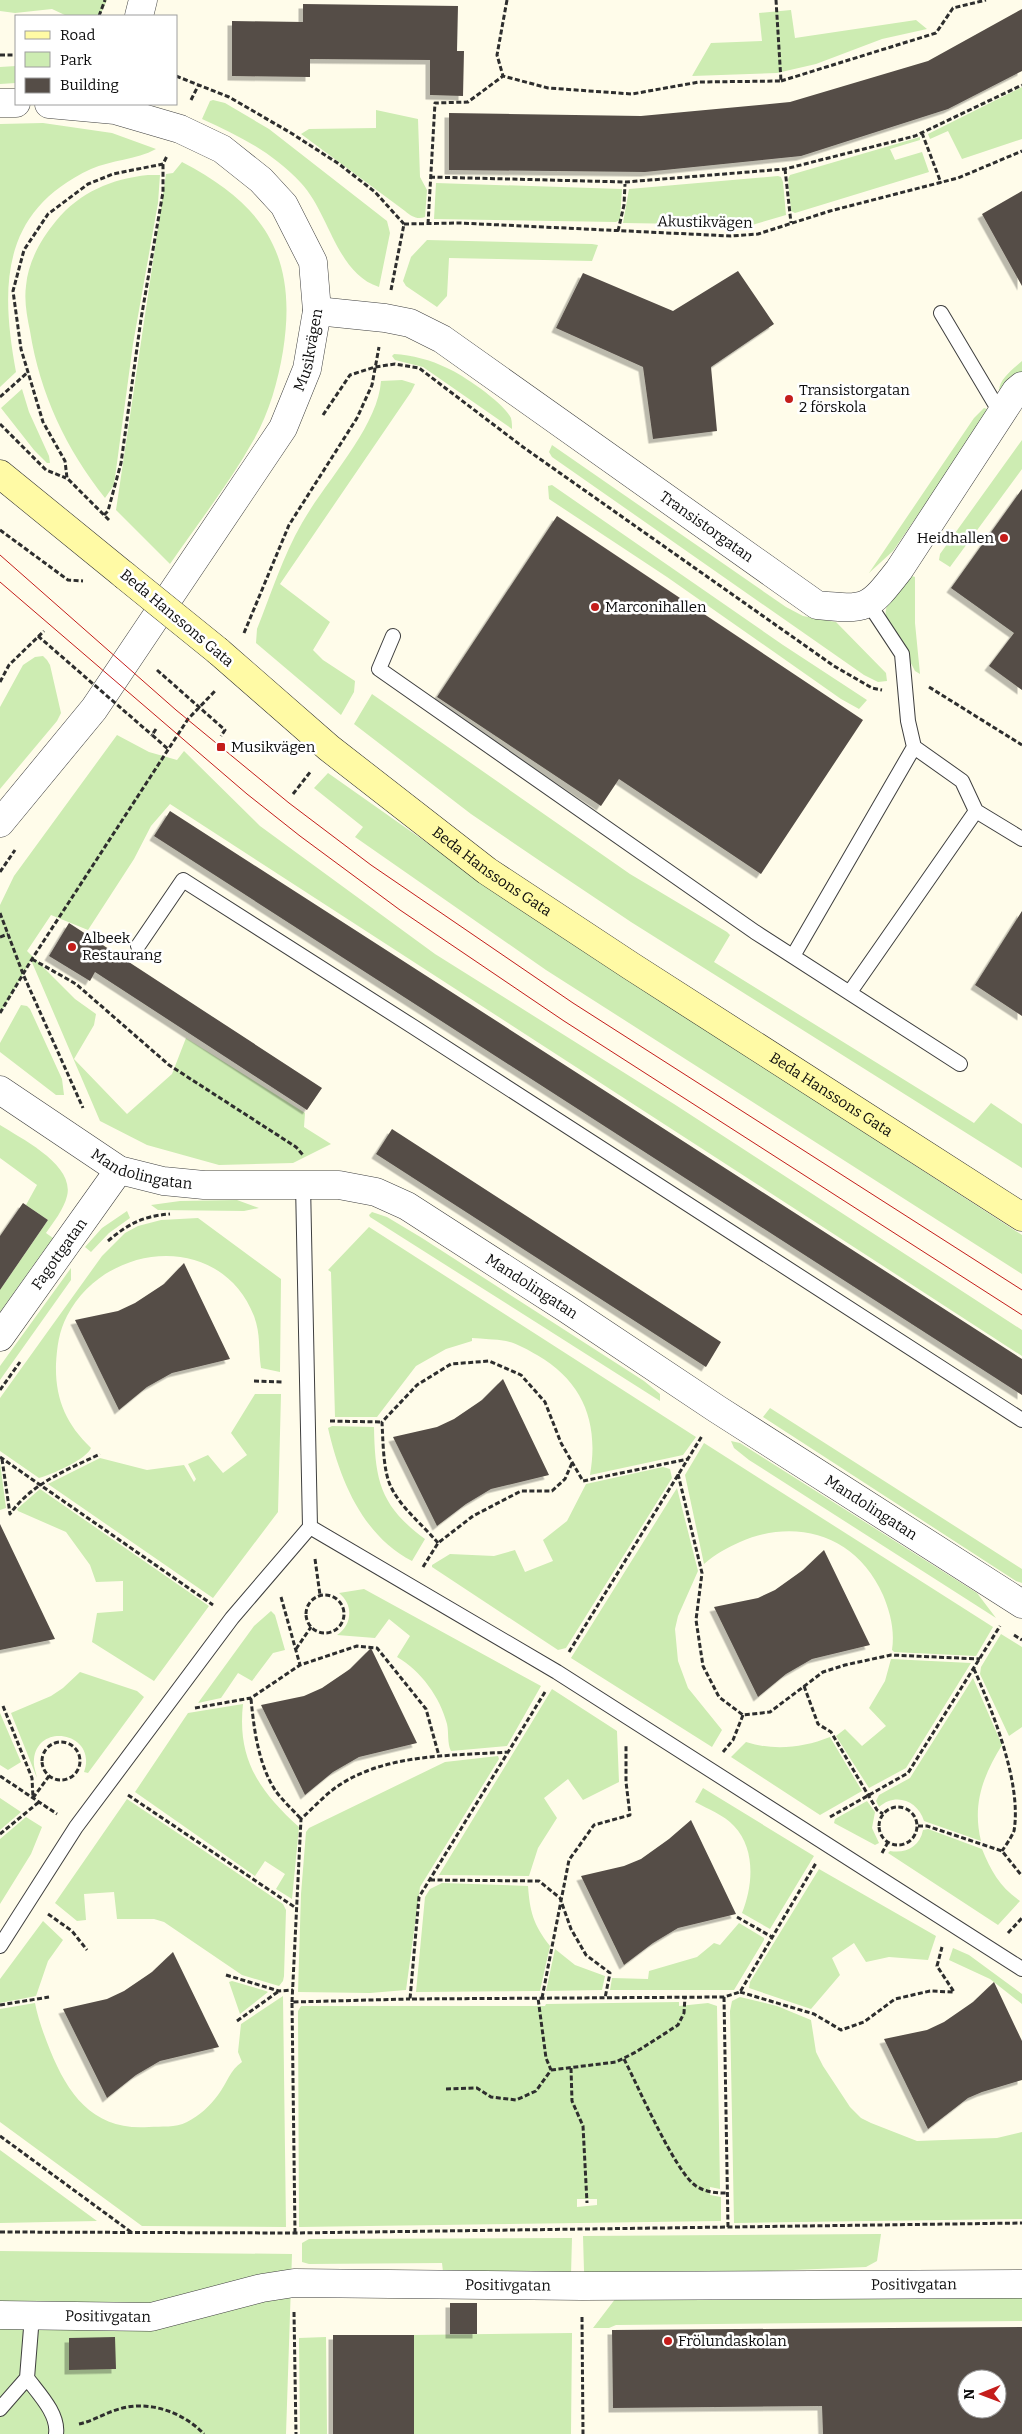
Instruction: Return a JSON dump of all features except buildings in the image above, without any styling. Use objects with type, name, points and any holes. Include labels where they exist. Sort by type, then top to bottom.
[{"type":"street","points":[[139,15],[143,0]]},
{"type":"street","points":[[0,103],[15,103]]},
{"type":"street","name":"Musikvägen","points":[[0,823],[94,709],[283,428],[307,370],[317,310],[313,262],[284,205],[261,180],[222,149],[180,129],[115,107],[71,105]]},
{"type":"street","name":"Transistorgatan","points":[[317,310],[410,323],[442,339],[817,605],[848,608],[869,604]]},
{"type":"street","points":[[869,604],[878,597],[899,570],[1016,391],[1022,386]]},
{"type":"street","name":"Beda Hanssons Gata","points":[[0,474],[124,575],[229,646],[329,748],[487,871],[631,966],[1022,1217]]},
{"type":"street","name":"Mandolingatan","points":[[0,1090],[119,1170],[163,1181],[188,1183],[338,1186],[376,1192],[406,1206],[567,1309],[717,1409],[1014,1612]]},
{"type":"street","name":"Fagottgatan","points":[[0,1337],[119,1170]]},
{"type":"street","name":"Positivgatan","points":[[0,2315],[151,2317],[262,2288],[294,2283],[582,2286],[1022,2284]]},
{"type":"lane","points":[[941,313],[1001,414]]},
{"type":"lane","points":[[869,604],[902,654],[908,721],[914,747],[962,781],[976,811],[1022,839]]},
{"type":"lane","points":[[393,636],[380,669],[755,932],[960,1064]]},
{"type":"lane","points":[[793,956],[914,747]]},
{"type":"lane","points":[[850,992],[976,811]]},
{"type":"lane","points":[[138,946],[183,880],[404,1020],[1022,1420]]},
{"type":"lane","points":[[0,1946],[76,1827],[232,1618],[310,1527],[303,1184]]},
{"type":"lane","points":[[310,1527],[557,1672],[1022,1969]]},
{"type":"lane","points":[[0,2409],[27,2378],[32,2316]]},
{"type":"lane","points":[[27,2378],[47,2405],[56,2432]]},
{"type":"path","points":[[99,15],[105,0]]},
{"type":"path","points":[[503,76],[497,55],[506,0]]},
{"type":"path","points":[[776,0],[781,81]]},
{"type":"path","points":[[503,76],[548,88],[632,94],[700,82],[781,81],[936,33],[953,8],[986,0]]},
{"type":"path","points":[[0,55],[15,55]]},
{"type":"path","points":[[428,224],[434,103],[468,102],[503,76]]},
{"type":"path","points":[[178,77],[229,96],[291,132],[339,164],[375,192],[404,224],[372,385],[357,418],[289,525],[229,646]]},
{"type":"path","points":[[104,515],[108,511],[121,462],[141,319],[163,192],[163,164],[199,84]]},
{"type":"path","points":[[430,177],[626,182],[785,169],[922,133],[1022,85]]},
{"type":"path","points":[[922,133],[941,183]]},
{"type":"path","name":"Akustikvägen","points":[[404,224],[731,236],[758,234],[791,223],[958,178],[1022,151]]},
{"type":"path","points":[[67,478],[65,461],[43,422],[21,348],[13,291],[24,250],[48,214],[88,184],[113,174],[163,164]]},
{"type":"path","points":[[785,169],[791,223]]},
{"type":"path","points":[[618,231],[624,205],[625,184]]},
{"type":"path","points":[[375,367],[395,364],[419,368],[523,447],[834,666],[872,688],[887,691],[920,683],[930,687],[1022,745]]},
{"type":"path","points":[[0,397],[28,372]]},
{"type":"path","points":[[0,424],[46,470],[67,478],[110,522]]},
{"type":"path","points":[[0,530],[68,580],[89,584]]},
{"type":"path","points":[[0,682],[9,665],[44,631]]},
{"type":"path","points":[[38,636],[168,750]]},
{"type":"path","points":[[151,664],[225,730],[221,736]]},
{"type":"path","points":[[0,1013],[32,958],[188,719],[216,690]]},
{"type":"path","points":[[152,735],[156,729]]},
{"type":"path","points":[[293,794],[308,775]]},
{"type":"path","points":[[0,913],[23,974],[79,1102],[85,1110]]},
{"type":"path","points":[[0,937],[8,934]]},
{"type":"path","points":[[32,958],[76,984],[169,1065],[296,1147],[306,1158]]},
{"type":"path","points":[[104,1244],[127,1225],[145,1218],[176,1214]]},
{"type":"path","points":[[572,1463],[565,1479],[552,1492],[520,1491],[473,1516],[438,1543],[403,1505],[390,1486],[384,1453],[382,1422],[417,1385],[451,1364],[489,1361],[521,1375],[545,1402],[560,1443],[583,1480],[688,1459]]},
{"type":"path","points":[[254,1381],[306,1384]]},
{"type":"path","points":[[307,1421],[382,1422]]},
{"type":"path","points":[[410,1999],[419,1897],[703,1434],[712,1439]]},
{"type":"path","points":[[1,1458],[10,1514],[24,1497],[40,1484],[100,1454]]},
{"type":"path","points":[[1,1458],[232,1618]]},
{"type":"path","points":[[678,1474],[702,1573],[696,1620],[704,1666],[718,1697],[743,1715],[770,1712],[823,1672],[845,1665],[891,1655],[980,1659]]},
{"type":"path","points":[[310,1527],[320,1595]]},
{"type":"path","points":[[274,1569],[300,1664]]},
{"type":"path","points":[[320,1595],[331,1595],[341,1602],[344,1610],[343,1622],[338,1629],[330,1633],[322,1633],[311,1627],[306,1616],[307,1607],[311,1600],[320,1595]]},
{"type":"path","points":[[805,1831],[908,1773],[1000,1626],[1014,1612]]},
{"type":"path","points":[[992,1620],[1022,1640]]},
{"type":"path","points":[[296,1650],[311,1627]]},
{"type":"path","points":[[162,1714],[251,1698],[300,1664],[357,1646],[377,1648],[426,1709],[439,1756]]},
{"type":"path","points":[[974,1669],[1008,1745],[1016,1777],[1019,1813],[1014,1832],[1002,1851]]},
{"type":"path","points":[[804,1686],[818,1724],[831,1732],[868,1796],[883,1814]]},
{"type":"path","points":[[251,1698],[254,1732],[275,1790],[301,1819],[292,2002],[294,2233]]},
{"type":"path","points":[[3,1706],[32,1778],[33,1798]]},
{"type":"path","points":[[708,1769],[733,1740],[743,1715]]},
{"type":"path","points":[[551,2070],[546,2058],[540,1998],[560,1898],[569,1860],[594,1825],[630,1815],[626,1782],[626,1717]]},
{"type":"path","points":[[58,1742],[66,1742],[74,1746],[79,1753],[81,1762],[76,1773],[62,1781],[49,1776],[42,1763],[43,1755],[47,1748],[58,1742]]},
{"type":"path","points":[[301,1819],[336,1788],[371,1770],[403,1760],[509,1752]]},
{"type":"path","points":[[0,1776],[76,1827]]},
{"type":"path","points":[[33,1798],[49,1776]]},
{"type":"path","points":[[110,1783],[296,1908]]},
{"type":"path","points":[[0,1834],[40,1802]]},
{"type":"path","points":[[904,1807],[914,1814],[918,1826],[916,1834],[911,1841],[899,1845],[891,1844],[880,1832],[879,1823],[883,1814],[892,1808],[904,1807]]},
{"type":"path","points":[[918,1826],[927,1826],[1002,1851],[1022,1876]]},
{"type":"path","points":[[740,1992],[827,1846]]},
{"type":"path","points":[[430,1880],[539,1880],[560,1898],[571,1929],[586,1955],[610,1973],[605,1998]]},
{"type":"path","points":[[29,1900],[72,1931],[87,1950]]},
{"type":"path","points":[[737,1917],[772,1937]]},
{"type":"path","points":[[292,2002],[410,1999],[724,1997],[740,1992],[814,2014],[841,2030],[864,2022],[895,1999],[930,1991],[954,1992],[938,1966]]},
{"type":"path","points":[[226,1975],[279,1991],[293,1990]]},
{"type":"path","points":[[237,2021],[279,1991]]},
{"type":"path","points":[[0,2005],[49,1997]]},
{"type":"path","points":[[446,2089],[477,2088],[491,2097],[516,2100],[536,2091],[551,2070],[604,2064],[624,2059],[678,2025],[684,2013],[685,1997]]},
{"type":"path","points":[[724,1997],[728,2227]]},
{"type":"path","points":[[624,2059],[672,2153],[689,2180],[705,2191],[726,2193]]},
{"type":"path","points":[[571,2068],[572,2101],[583,2126],[587,2203]]},
{"type":"path","points":[[0,2136],[131,2232]]},
{"type":"path","points":[[0,2232],[294,2233],[1022,2223]]},
{"type":"path","points":[[294,2283],[296,2434]]},
{"type":"path","points":[[582,2286],[583,2434]]},
{"type":"path","points":[[56,2432],[88,2422],[120,2408],[140,2407],[168,2409],[192,2421],[204,2434]]},
{"type":"green space","points":[[0,0],[107,0],[100,15],[65,15],[52,9],[15,13],[0,11]]},
{"type":"green space","points":[[791,10],[795,38],[916,20],[927,29],[882,39],[816,64],[777,73],[692,76],[711,43],[762,41],[759,13]]},
{"type":"green space","points":[[15,66],[15,83],[0,84],[0,67]]},
{"type":"green space","points":[[1022,87],[1022,139],[962,159],[948,131],[930,139],[928,134]]},
{"type":"green space","points":[[210,101],[225,103],[269,129],[387,221],[390,233],[379,287],[364,280],[353,269],[343,256],[311,196],[290,172],[255,146],[202,119]]},
{"type":"green space","points":[[376,110],[418,119],[420,177],[427,190],[425,217],[417,218],[410,214],[301,134],[309,129],[376,128]]},
{"type":"green space","points":[[43,123],[112,133],[156,149],[140,156],[91,169],[61,186],[39,206],[24,229],[14,254],[9,281],[8,309],[16,372],[0,387],[0,124]]},
{"type":"green space","points":[[920,137],[920,140],[890,149],[895,160],[922,152],[929,172],[795,213],[791,211],[788,179],[790,175]]},
{"type":"green space","points":[[182,162],[235,196],[254,216],[269,237],[280,261],[285,288],[286,318],[283,351],[278,374],[268,409],[259,431],[234,473],[170,564],[116,510],[166,174],[173,173]]},
{"type":"green space","points":[[148,175],[160,175],[158,203],[133,344],[114,485],[105,498],[78,460],[48,399],[34,354],[25,292],[29,268],[36,251],[50,228],[65,211],[75,202],[97,189],[121,180]]},
{"type":"green space","points":[[781,177],[783,182],[786,215],[752,225],[623,223],[629,189]]},
{"type":"green space","points":[[436,183],[622,189],[620,220],[616,222],[434,219]]},
{"type":"green space","points":[[427,240],[598,245],[592,261],[449,258],[447,296],[437,307],[406,286],[403,281],[411,257]]},
{"type":"green space","points":[[394,354],[428,360],[463,377],[500,404],[511,418],[512,429],[423,367],[395,360],[392,356]]},
{"type":"green space","points":[[1022,361],[1022,373],[1002,394],[999,391],[1001,382]]},
{"type":"green space","points":[[402,380],[415,384],[411,392],[280,584],[330,622],[313,650],[323,660],[355,681],[354,692],[341,715],[256,643],[257,629],[295,536],[371,417],[378,399],[381,381]]},
{"type":"green space","points":[[22,389],[29,412],[49,456],[50,463],[47,463],[34,450],[1,408]]},
{"type":"green space","points":[[984,408],[990,410],[893,551],[869,573],[974,418]]},
{"type":"green space","points":[[1022,440],[1022,469],[950,567],[939,560],[940,554]]},
{"type":"green space","points":[[552,445],[786,607],[803,616],[836,622],[886,673],[887,681],[878,682],[864,675],[552,457],[549,452]]},
{"type":"green space","points":[[552,485],[783,645],[867,700],[859,709],[841,699],[667,577],[549,499],[548,486]]},
{"type":"green space","points":[[912,576],[915,577],[915,623],[920,674],[915,671],[892,633],[887,623],[886,613],[889,602],[897,590]]},
{"type":"green space","points":[[43,656],[50,665],[61,713],[57,721],[0,789],[0,707],[23,665],[35,657]]},
{"type":"green space","points":[[372,694],[630,874],[727,932],[730,935],[714,962],[974,1123],[991,1103],[1022,1124],[1022,1168],[631,922],[471,814],[354,724]]},
{"type":"green space","points":[[117,735],[149,752],[177,760],[184,751],[260,826],[435,954],[674,1104],[1022,1330],[1022,1356],[170,804],[151,826],[134,859],[88,930],[51,915],[27,951],[75,999],[96,1014],[94,1025],[74,1059],[127,1114],[172,1074],[186,1038],[305,1113],[304,1127],[331,1144],[293,1163],[219,1165],[147,1145],[100,1121],[31,960],[0,1014],[0,905],[14,876]]},
{"type":"green space","points":[[328,773],[541,923],[1022,1235],[1022,1274],[546,970],[355,837],[363,827],[314,788]]},
{"type":"green space","points":[[21,1005],[27,1006],[30,1009],[62,1079],[64,1095],[56,1095],[0,1052],[0,1043]]},
{"type":"green space","points":[[0,1125],[33,1145],[55,1164],[63,1174],[67,1185],[67,1196],[58,1216],[46,1233],[53,1238],[0,1312],[0,1290],[48,1220],[26,1205],[37,1185],[0,1158]]},
{"type":"green space","points":[[237,1200],[259,1208],[244,1211],[158,1210],[151,1205],[180,1201]]},
{"type":"green space","points":[[127,1211],[130,1218],[109,1233],[91,1252],[85,1247],[102,1228]]},
{"type":"green space","points":[[372,1212],[387,1217],[422,1238],[644,1381],[660,1394],[660,1401],[370,1217],[369,1215]]},
{"type":"green space","points":[[198,1218],[281,1279],[280,1372],[261,1368],[254,1316],[238,1288],[216,1269],[190,1259],[162,1256],[134,1261],[107,1273],[85,1291],[67,1316],[60,1333],[56,1377],[60,1400],[75,1430],[91,1448],[83,1457],[68,1466],[39,1478],[0,1451],[0,1398],[102,1256],[125,1233],[138,1226],[161,1220]]},
{"type":"green space","points":[[369,1227],[696,1437],[683,1455],[590,1475],[592,1439],[590,1422],[577,1391],[566,1378],[537,1355],[518,1345],[502,1340],[472,1338],[472,1341],[446,1349],[416,1366],[377,1417],[335,1417],[331,1272],[328,1270]]},
{"type":"green space","points":[[71,1268],[71,1280],[0,1380],[0,1366]]},
{"type":"green space","points":[[255,1394],[281,1394],[278,1512],[213,1598],[48,1484],[100,1458],[147,1470],[184,1465],[194,1482],[196,1479],[188,1464],[208,1455],[223,1473],[247,1455],[231,1433]]},
{"type":"green space","points":[[770,1408],[1022,1569],[1022,1583],[1016,1581],[763,1417]]},
{"type":"green space","points":[[332,1426],[374,1427],[376,1462],[383,1490],[389,1503],[398,1515],[425,1539],[412,1561],[379,1537],[356,1504],[339,1467],[333,1448],[328,1428]]},
{"type":"green space","points":[[731,1441],[740,1443],[977,1593],[996,1618],[749,1460],[734,1448]]},
{"type":"green space","points":[[704,1443],[993,1627],[976,1656],[894,1652],[892,1650],[893,1635],[890,1615],[883,1595],[872,1575],[858,1558],[841,1546],[823,1537],[803,1532],[783,1531],[761,1535],[730,1547],[704,1564],[685,1475]]},
{"type":"green space","points":[[0,1462],[6,1508],[0,1510]]},
{"type":"green space","points":[[663,1467],[670,1469],[672,1478],[566,1648],[558,1650],[432,1567],[432,1565],[450,1554],[494,1556],[515,1550],[525,1572],[553,1561],[543,1540],[567,1521],[586,1484]]},
{"type":"green space","points":[[677,1488],[698,1571],[678,1616],[675,1629],[678,1661],[688,1688],[722,1730],[712,1747],[571,1658]]},
{"type":"green space","points":[[40,1489],[209,1606],[154,1681],[92,1642],[97,1613],[123,1611],[123,1581],[96,1582],[90,1565],[66,1532],[18,1511],[17,1509]]},
{"type":"green space","points":[[364,1589],[541,1686],[507,1746],[451,1751],[447,1724],[440,1704],[422,1677],[397,1657],[410,1636],[389,1619],[375,1638],[337,1635],[346,1626],[349,1615],[347,1603],[339,1593]]},
{"type":"green space","points":[[271,1611],[275,1615],[285,1650],[273,1653],[252,1681],[238,1673],[221,1698],[198,1703],[254,1626]]},
{"type":"green space","points":[[1001,1634],[1022,1647],[1022,1727],[1009,1736],[980,1674],[981,1667]]},
{"type":"green space","points":[[891,1659],[971,1663],[906,1768],[869,1788],[836,1736],[845,1729],[862,1746],[886,1726],[869,1708],[885,1681]]},
{"type":"green space","points":[[80,1672],[137,1691],[144,1697],[88,1773],[84,1772],[86,1759],[83,1748],[75,1741],[66,1737],[55,1736],[45,1740],[38,1747],[34,1759],[37,1778],[11,1713],[51,1696]]},
{"type":"green space","points":[[973,1678],[1002,1745],[989,1768],[981,1791],[978,1815],[981,1841],[924,1821],[917,1808],[906,1801],[892,1800],[879,1807],[876,1801],[879,1795],[910,1778]]},
{"type":"green space","points":[[552,1689],[617,1731],[619,1782],[583,1800],[568,1779],[544,1798],[557,1818],[538,1848],[529,1876],[439,1875]]},
{"type":"green space","points":[[243,1704],[242,1724],[244,1741],[254,1773],[262,1787],[299,1827],[292,1899],[276,1889],[285,1874],[265,1861],[255,1876],[135,1792],[188,1713]]},
{"type":"green space","points":[[0,1713],[21,1762],[8,1770],[0,1765]]},
{"type":"green space","points":[[830,1737],[862,1791],[820,1815],[731,1757],[746,1742],[767,1747],[788,1747],[809,1744]]},
{"type":"green space","points":[[498,1756],[499,1759],[420,1887],[406,1990],[370,1993],[298,1992],[301,1894],[306,1832],[309,1828],[445,1762]]},
{"type":"green space","points":[[703,1788],[814,1856],[770,1929],[742,1913],[750,1880],[749,1857],[746,1846],[741,1835],[730,1822],[695,1802]]},
{"type":"green space","points":[[0,1798],[21,1812],[0,1830]]},
{"type":"green space","points":[[127,1799],[283,1904],[286,1910],[284,1976],[279,1986],[242,1975],[164,1922],[154,1919],[117,1919],[114,1892],[84,1894],[86,1920],[77,1921],[55,1903]]},
{"type":"green space","points":[[867,1801],[875,1812],[872,1828],[879,1843],[875,1845],[834,1823],[835,1819]]},
{"type":"green space","points":[[26,1817],[42,1827],[31,1854],[0,1904],[0,1839]]},
{"type":"green space","points":[[928,1829],[982,1849],[997,1878],[1020,1901],[998,1925],[888,1853],[890,1851],[896,1852],[911,1848],[919,1840],[923,1830]]},
{"type":"green space","points":[[819,1869],[936,1936],[928,1960],[889,1957],[866,1962],[854,1943],[832,1958],[840,1975],[811,2009],[749,1988],[750,1982]]},
{"type":"green space","points":[[442,1883],[528,1886],[533,1918],[550,1946],[540,1991],[416,1992],[425,1897],[430,1889]]},
{"type":"green space","points":[[43,1921],[63,1940],[48,1961],[36,1996],[0,2003],[0,1979]]},
{"type":"green space","points":[[739,1923],[764,1938],[764,1940],[734,1990],[610,1990],[612,1978],[648,1979],[649,1971],[697,1957],[714,1943],[720,1945]]},
{"type":"green space","points":[[953,1948],[969,1955],[1022,1994],[1022,2004],[990,1979],[949,1960]]},
{"type":"green space","points":[[555,1949],[575,1965],[605,1976],[602,1990],[546,1991]]},
{"type":"green space","points":[[232,1981],[268,1992],[240,2014],[229,1982]]},
{"type":"green space","points":[[283,1996],[286,2227],[142,2226],[0,2122],[0,2009],[35,2003],[39,2021],[57,2067],[75,2096],[86,2108],[99,2117],[113,2123],[130,2127],[149,2127],[178,2125],[200,2114],[211,2103],[242,2062],[238,2052],[241,2024]]},
{"type":"green space","points":[[740,1997],[777,2006],[811,2020],[816,2052],[823,2066],[850,2107],[861,2118],[871,2123],[917,2141],[997,2138],[1022,2132],[1022,2219],[734,2223],[730,2011],[732,2001]]},
{"type":"green space","points":[[679,2002],[679,2006],[708,2003],[717,2006],[720,2189],[710,2187],[710,2195],[721,2197],[721,2221],[299,2227],[298,2011],[301,2006],[545,2006],[546,2004]],"holes":[[[577,2199],[597,2199],[597,2205],[577,2207]]]},
{"type":"green space","points":[[0,2150],[97,2221],[0,2223]]},
{"type":"green space","points":[[881,2234],[877,2261],[866,2267],[593,2278],[585,2275],[584,2271],[583,2236]]},
{"type":"green space","points":[[572,2238],[571,2275],[443,2272],[442,2263],[309,2264],[302,2262],[302,2243],[309,2239]]},
{"type":"green space","points":[[0,2251],[292,2254],[286,2434],[0,2434]]},
{"type":"green space","points":[[1022,2292],[1022,2321],[616,2325],[609,2328],[593,2328],[619,2294]]},
{"type":"green space","points":[[572,2333],[571,2434],[414,2434],[414,2335]]},
{"type":"green space","points":[[326,2337],[327,2434],[300,2434],[299,2338]]},
{"type":"tram line","points":[[0,555],[176,710],[289,803],[371,865],[573,1003],[1022,1290]]},
{"type":"tram line","points":[[0,582],[247,794],[400,910],[564,1021],[1022,1315]]},
{"type":"place","name":"Transistorgatan 2 förskola","points":[[789,399]]},
{"type":"place","name":"Heidhallen","points":[[1004,538]]},
{"type":"place","name":"Marconihallen","points":[[595,607]]},
{"type":"place","name":"Musikvägen","points":[[221,747]]},
{"type":"place","name":"Albeek Restaurang","points":[[72,947]]},
{"type":"place","name":"Frölundaskolan","points":[[668,2341]]}]
